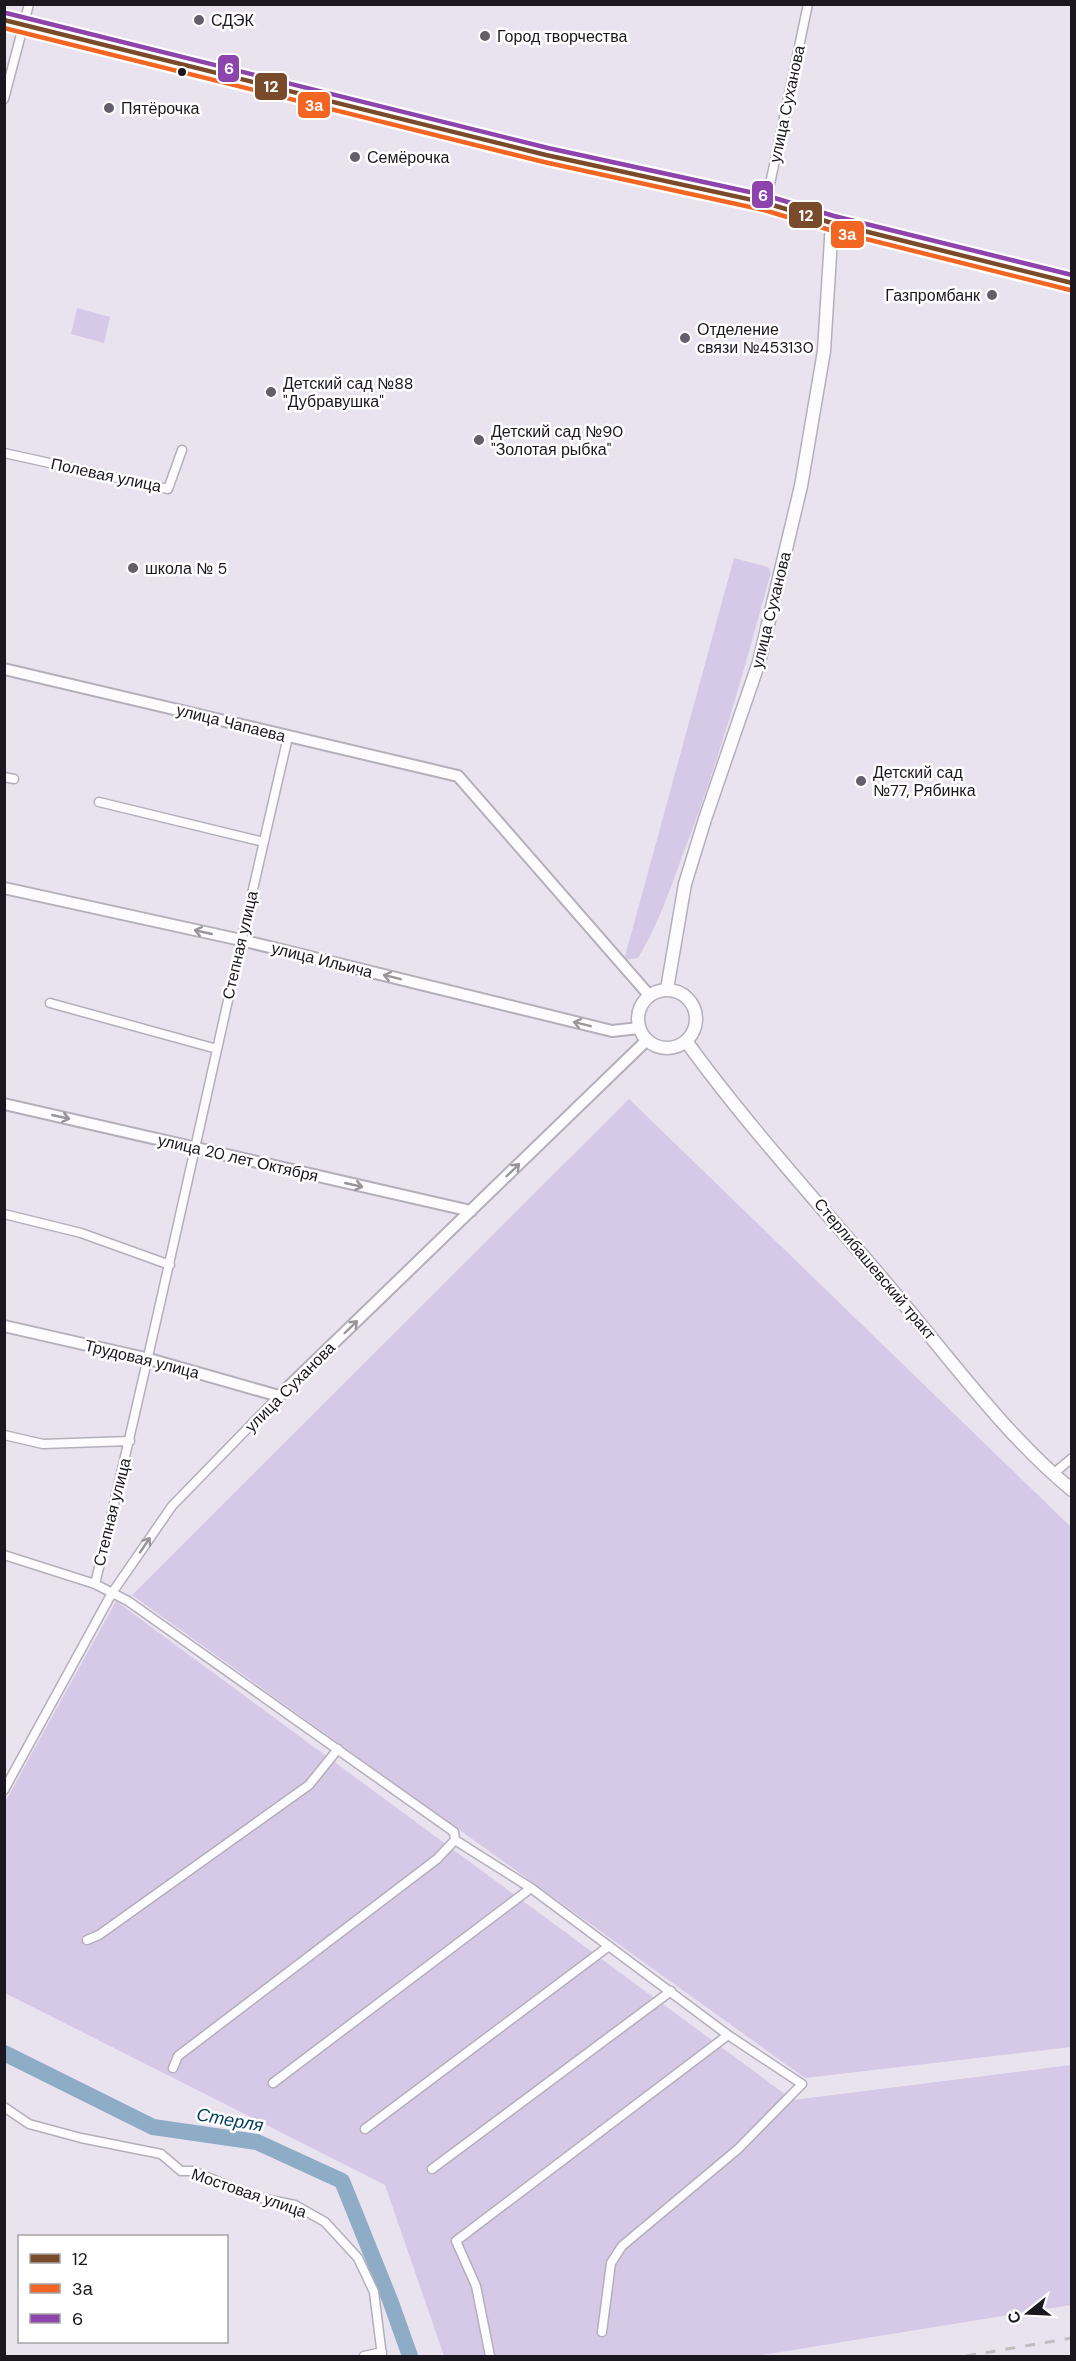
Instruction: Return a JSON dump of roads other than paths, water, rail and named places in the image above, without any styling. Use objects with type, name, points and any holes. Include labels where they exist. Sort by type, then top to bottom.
[{"type":"main road","points":[[4,20],[546,155],[766,203],[832,223],[1071,283]]},
{"type":"main road","name":"улица Суханова","points":[[667,989],[685,885],[705,819],[759,662],[801,486],[824,351],[832,223]]},
{"type":"main road","name":"улица Чапаева","points":[[4,669],[458,776],[649,996]]},
{"type":"main road","name":"улица Ильича","points":[[4,888],[241,940],[612,1031],[639,1028]]},
{"type":"main road","points":[[667,989],[685,996],[692,1003],[696,1012],[694,1031],[686,1041],[672,1048],[662,1048],[647,1040],[639,1028],[638,1012],[642,1003],[649,996],[667,989]]},
{"type":"main road","name":"улица Суханова","points":[[279,1396],[647,1040]]},
{"type":"main road","name":"Стерлибашевский тракт","points":[[686,1041],[764,1138],[990,1406],[1053,1474],[1071,1490]]},
{"type":"main road","name":"улица 20 лет Октября","points":[[4,1104],[471,1211]]},
{"type":"main road","name":"Трудовая улица","points":[[4,1326],[149,1359],[279,1396]]},
{"type":"street","points":[[4,99],[29,4]]},
{"type":"street","name":"улица Суханова","points":[[766,203],[808,4]]},
{"type":"street","name":"Полевая улица","points":[[4,453],[168,489],[182,450]]},
{"type":"street","name":"Степная улица","points":[[95,1584],[149,1359],[288,737]]},
{"type":"street","points":[[4,777],[14,779]]},
{"type":"street","points":[[99,802],[264,842]]},
{"type":"street","points":[[50,1003],[217,1049]]},
{"type":"street","points":[[4,1214],[81,1233],[170,1265]]},
{"type":"street","name":"улица Суханова","points":[[4,1790],[112,1593],[172,1506],[279,1396]]},
{"type":"street","name":"Степная улица","points":[[4,1435],[43,1444],[130,1441]]},
{"type":"street","points":[[1053,1474],[1071,1458]]},
{"type":"street","points":[[4,1555],[95,1584],[128,1601],[454,1832],[455,1840]]},
{"type":"street","points":[[87,1940],[99,1935],[309,1785],[338,1749]]},
{"type":"street","points":[[455,1840],[531,1888],[728,2035],[802,2084],[738,2149],[622,2246],[611,2263],[602,2332]]},
{"type":"street","points":[[173,2068],[178,2055],[437,1859],[455,1840]]},
{"type":"street","points":[[273,2083],[531,1888]]},
{"type":"street","points":[[365,2129],[609,1946]]},
{"type":"street","points":[[432,2169],[671,1991]]},
{"type":"street","points":[[490,2356],[476,2286],[456,2241],[728,2035]]},
{"type":"street","name":"Мостовая улица","points":[[4,2107],[29,2124],[81,2138],[161,2154],[181,2171],[194,2171],[255,2197],[295,2205],[325,2222],[358,2258],[374,2292],[382,2354],[364,2356]]},
{"type":"waterway","name":"Стерля","points":[[4,2053],[153,2127],[257,2142],[342,2181],[410,2356]]},
{"type":"railway","points":[[966,2356],[1072,2338]]},
{"type":"place","name":"СДЭК","points":[[199,20]]},
{"type":"place","name":"Город творчества","points":[[485,36]]},
{"type":"place","name":"Пятёрочка","points":[[109,108]]},
{"type":"place","name":"Семёрочка","points":[[355,157]]},
{"type":"place","name":"Газпромбанк","points":[[992,295]]},
{"type":"place","name":"Отделение связи №453130","points":[[685,338]]},
{"type":"place","name":"Детский сад №88 \"Дубравушка\"","points":[[271,392]]},
{"type":"place","name":"Детский сад №90 \"Золотая рыбка\"","points":[[479,440]]},
{"type":"place","name":"школа № 5","points":[[133,568]]},
{"type":"place","name":"Детский сад №77, Рябинка","points":[[861,781]]}]
